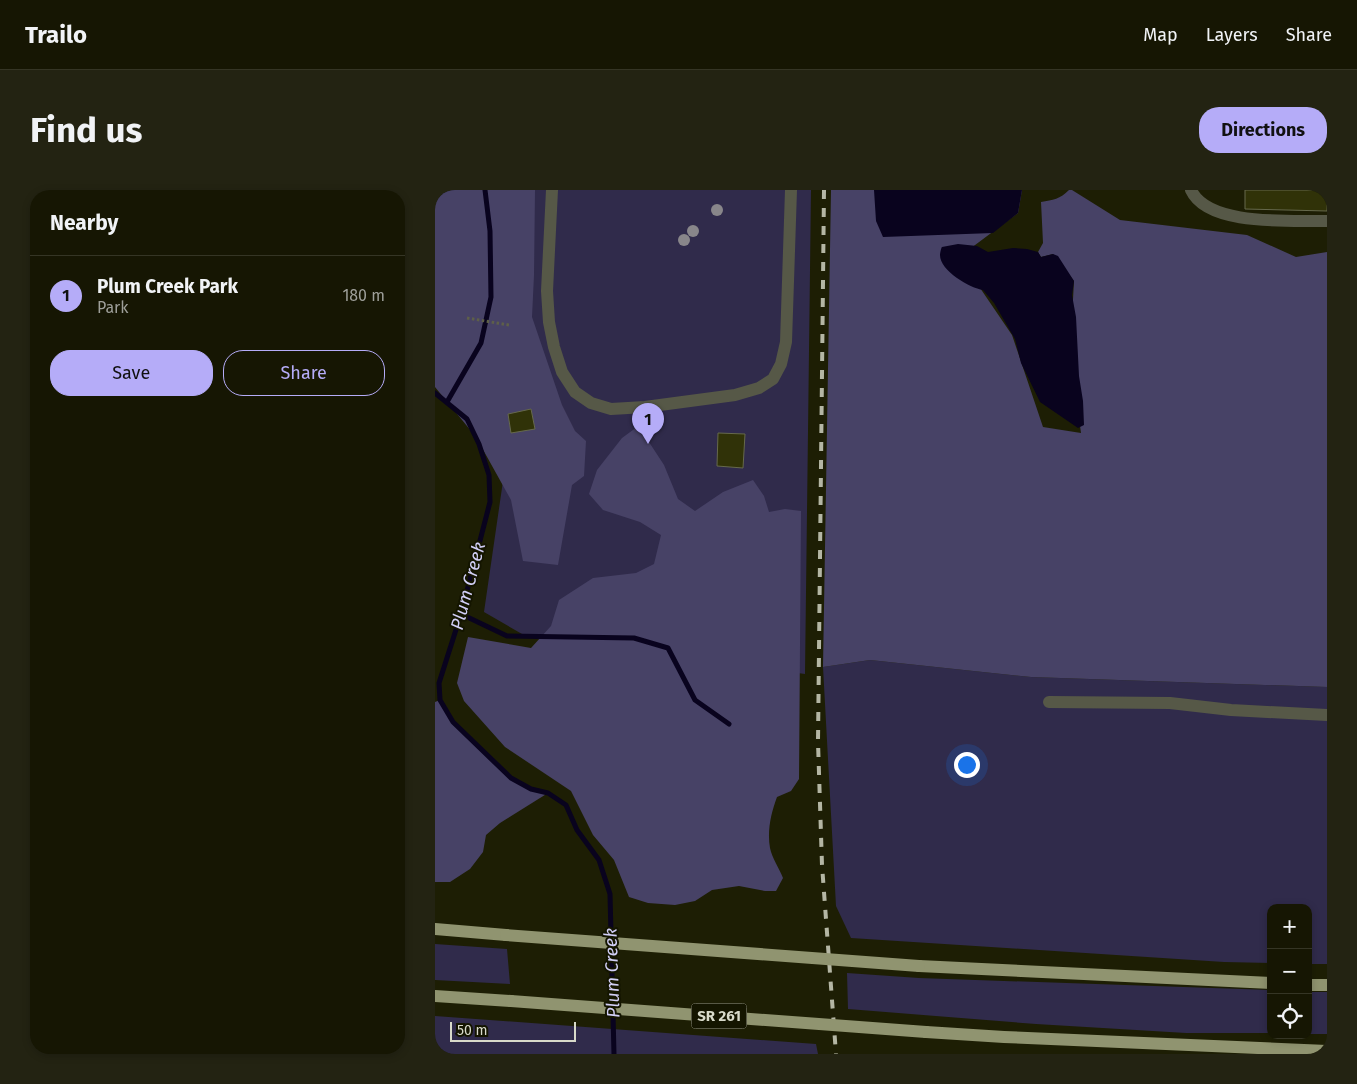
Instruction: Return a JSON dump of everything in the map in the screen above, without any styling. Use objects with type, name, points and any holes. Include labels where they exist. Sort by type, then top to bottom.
[{"type":"main road","points":[[435,930],[919,966],[1267,983]]},
{"type":"main road","points":[[1312,984],[1327,985]]},
{"type":"main road","name":"SR 261","points":[[435,996],[1014,1038],[1327,1051]]},
{"type":"lane","points":[[552,190],[547,291],[549,322],[554,347],[562,372],[575,392],[591,404],[611,408],[645,406],[735,395],[759,388],[773,379],[781,364],[786,342],[791,190]]},
{"type":"lane","points":[[1191,190],[1202,204],[1221,213],[1243,218],[1327,221]]},
{"type":"lane","points":[[1049,702],[1170,704],[1240,710],[1327,714]]},
{"type":"path","points":[[467,318],[509,325]]},
{"type":"shaded area","points":[[435,190],[811,190],[805,674],[522,634],[484,612],[503,481]]},
{"type":"shaded area","points":[[435,190],[535,190],[532,317],[562,405],[575,431],[586,441],[584,476],[572,485],[558,565],[523,561],[511,500],[476,437],[435,387]]},
{"type":"shaded area","points":[[831,190],[1022,190],[1018,213],[959,257],[1012,335],[1043,427],[1081,433],[1070,354],[1074,281],[1053,254],[1041,257],[1038,252],[1043,243],[1041,202],[1056,199],[1072,190],[1120,220],[1247,235],[1296,257],[1327,252],[1327,687],[1031,677],[870,660],[823,667]]},
{"type":"shaded area","points":[[874,190],[1022,190],[1018,213],[993,233],[883,237],[876,221]]},
{"type":"shaded area","points":[[958,244],[977,246],[988,252],[1013,248],[1038,252],[1041,257],[1053,254],[1058,256],[1074,281],[1072,295],[1076,317],[1084,425],[1078,428],[1040,402],[1021,363],[1015,339],[994,303],[983,290],[977,289],[957,278],[945,267],[940,255],[942,247]]},
{"type":"shaded area","points":[[637,427],[664,465],[678,499],[695,511],[723,492],[753,480],[764,496],[769,512],[785,509],[801,511],[799,779],[791,791],[777,797],[771,816],[769,829],[770,848],[783,878],[776,891],[739,886],[712,890],[695,901],[675,905],[648,903],[629,897],[614,860],[593,835],[571,791],[505,747],[464,701],[457,683],[468,637],[531,648],[551,626],[559,600],[593,578],[636,573],[654,564],[661,535],[640,522],[603,510],[589,494],[597,470],[622,438]]},
{"type":"shaded area","points":[[870,660],[1031,677],[1327,687],[1327,964],[1312,964],[1312,904],[1267,904],[1267,963],[1224,962],[851,938],[836,906],[823,667]]},
{"type":"shaded area","points":[[440,700],[453,722],[511,778],[531,789],[548,793],[500,823],[486,835],[483,852],[470,869],[450,882],[435,882],[435,702]]},
{"type":"shaded area","points":[[435,944],[507,949],[510,984],[435,980]]},
{"type":"shaded area","points":[[847,973],[919,978],[1267,990],[1267,1033],[1186,1033],[1036,1024],[848,1009]]},
{"type":"shaded area","points":[[1312,992],[1327,992],[1327,1034],[1312,1034]]},
{"type":"shaded area","points":[[435,1016],[816,1044],[818,1054],[435,1054]]},
{"type":"building","points":[[1245,190],[1327,190],[1327,211],[1245,209]]},
{"type":"building","points":[[531,409],[535,429],[511,433],[508,414]]},
{"type":"building","points":[[718,433],[745,434],[743,468],[717,466]]},
{"type":"waterway","points":[[447,402],[481,343],[491,297],[490,231],[485,190]]},
{"type":"waterway","name":"Plum Creek","points":[[435,393],[467,419],[479,444],[489,475],[490,502],[461,614],[439,683],[440,700],[453,722],[511,778],[531,789],[548,793],[566,805],[577,830],[599,860],[610,894],[614,1054]]},
{"type":"waterway","points":[[461,614],[507,636],[634,638],[668,648],[695,700],[729,724]]},
{"type":"railway","points":[[824,190],[818,742],[822,865],[836,1054]]},
{"type":"place","name":"Plum Creek Park","points":[[648,444]]}]
